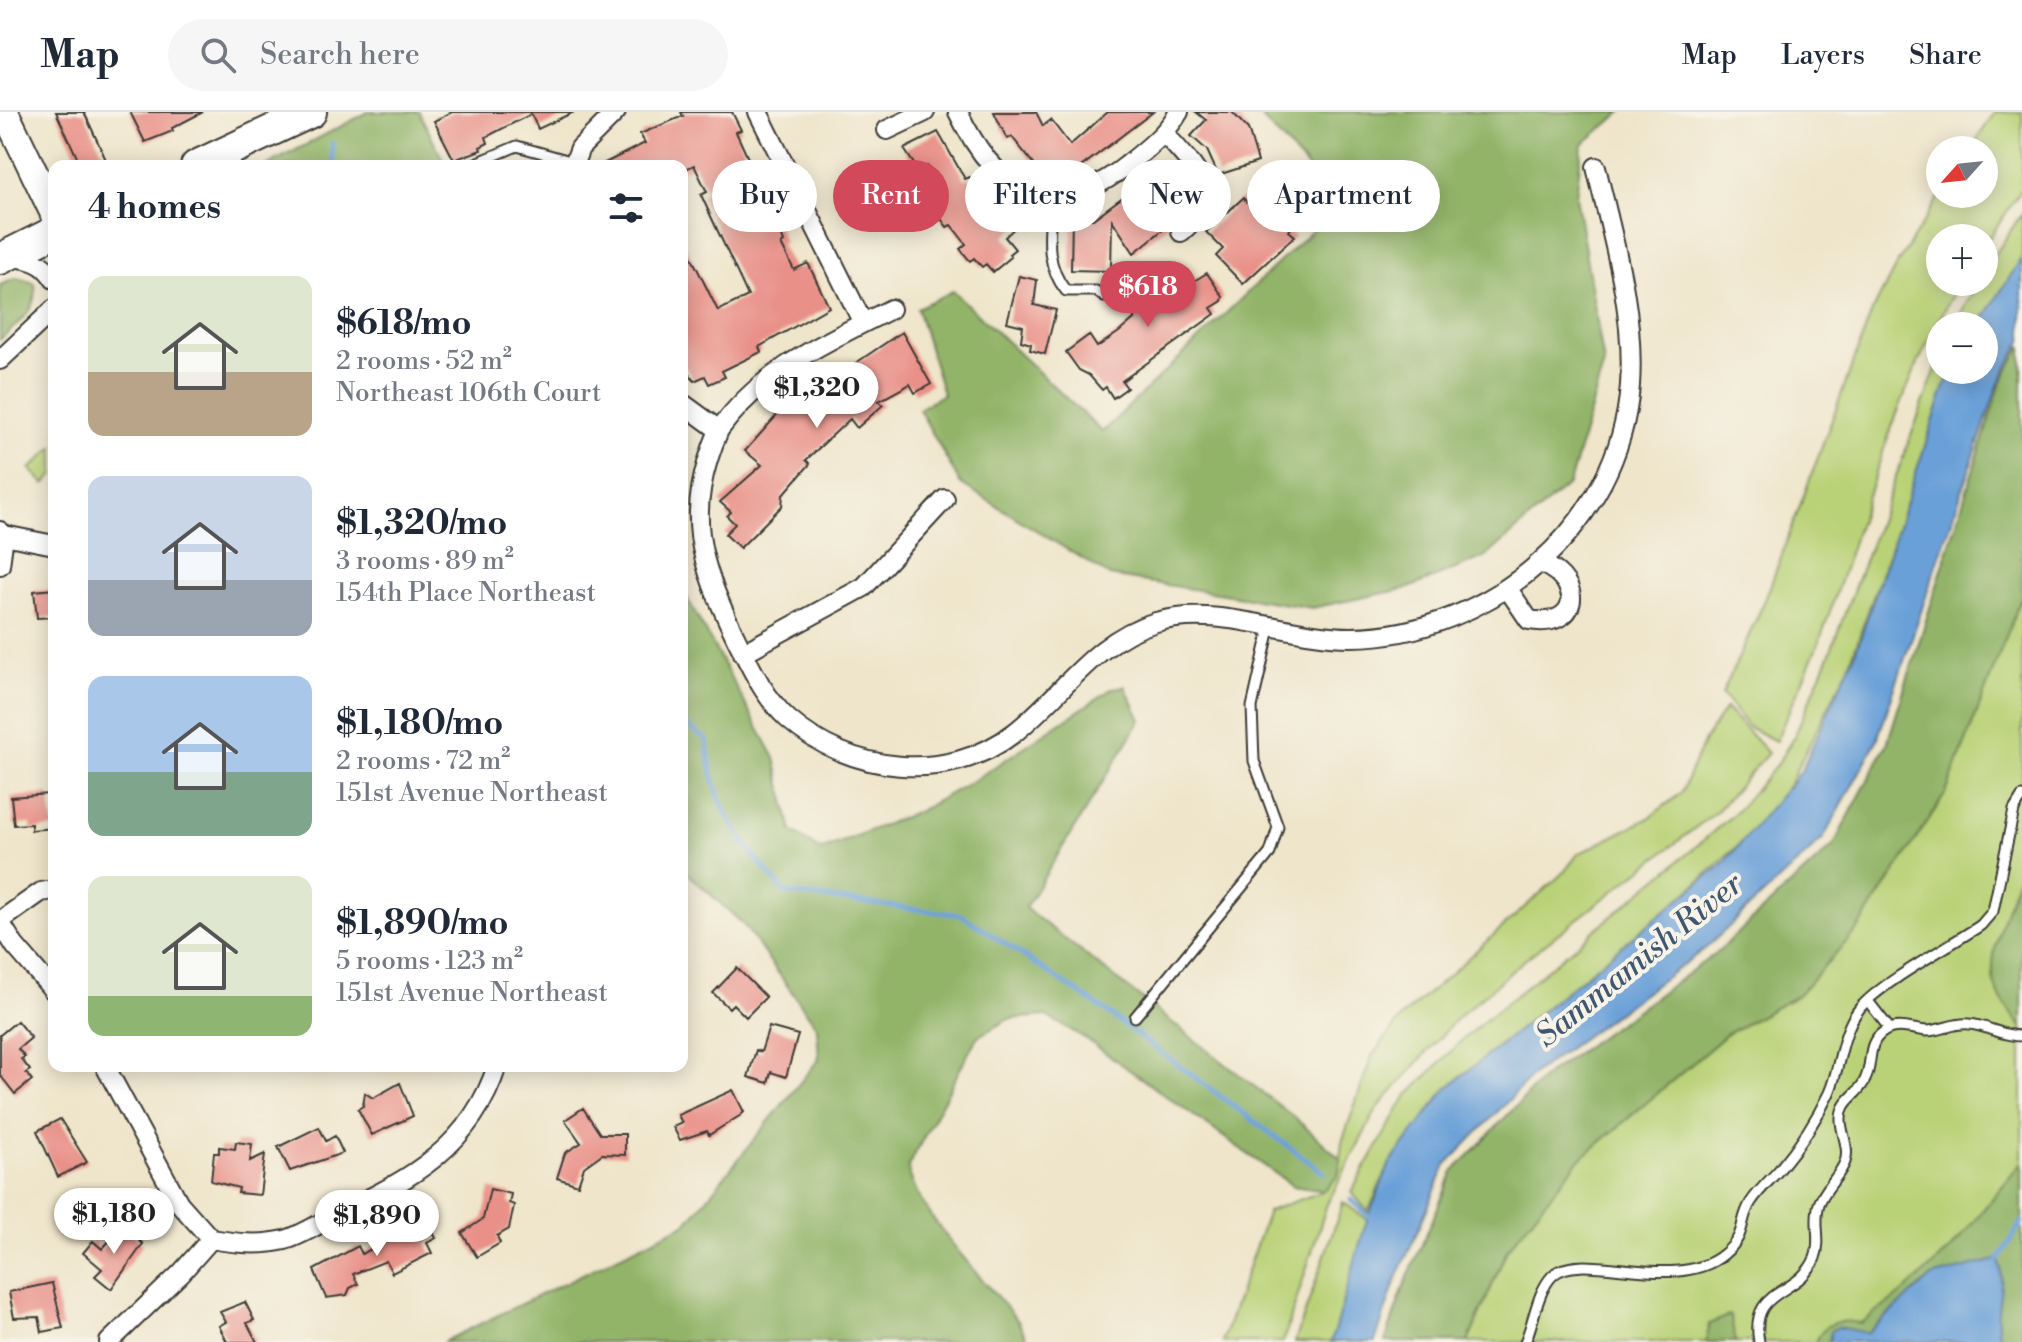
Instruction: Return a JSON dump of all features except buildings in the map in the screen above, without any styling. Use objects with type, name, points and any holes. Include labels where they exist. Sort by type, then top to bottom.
[{"type":"main road","points":[[209,160],[309,112]]},
{"type":"main road","points":[[3,257],[48,235]]},
{"type":"street","points":[[5,112],[48,202]]},
{"type":"street","points":[[576,160],[595,130],[616,112]]},
{"type":"street","points":[[758,112],[863,323]]},
{"type":"street","points":[[887,130],[925,112]]},
{"type":"street","points":[[958,112],[986,160]]},
{"type":"street","points":[[1105,181],[1164,133],[1179,112]]},
{"type":"street","points":[[1164,133],[1189,160]]},
{"type":"street","points":[[891,309],[789,362],[755,387],[719,430],[704,466],[698,511],[701,549],[712,588],[766,695],[786,718],[818,742],[857,759],[915,767],[943,763],[995,746],[1032,719],[1110,644],[1156,622],[1184,617],[1349,637],[1413,631],[1508,589],[1543,564],[1586,509],[1613,458],[1630,386],[1626,305],[1596,167]]},
{"type":"street","points":[[3,257],[35,261],[48,270]]},
{"type":"street","points":[[0,360],[48,315]]},
{"type":"street","points":[[688,407],[719,430]]},
{"type":"street","points":[[743,653],[864,587],[945,499]]},
{"type":"street","points":[[0,565],[2,533],[48,544]]},
{"type":"street","points":[[1508,589],[1529,620],[1546,623],[1563,616],[1571,601],[1571,586],[1560,572],[1543,564]]},
{"type":"street","points":[[48,891],[41,892],[0,921],[15,946],[48,984]]},
{"type":"street","points":[[108,1072],[179,1203],[211,1239],[242,1244],[286,1239],[406,1181],[448,1149],[468,1125],[494,1072]]},
{"type":"street","points":[[109,1342],[181,1273],[211,1239]]},
{"type":"lane","points":[[484,160],[517,146],[561,160]]},
{"type":"lane","points":[[1049,232],[1053,275],[1066,291],[1096,291],[1104,297]]},
{"type":"lane","points":[[1135,1017],[1270,853],[1278,827],[1254,761],[1252,707],[1270,628]]},
{"type":"lane","points":[[1525,1342],[1542,1292],[1554,1273],[1571,1268],[1669,1274],[1705,1266],[1723,1255],[1742,1235],[1750,1204],[1806,1135],[1830,1091],[1845,1037],[1859,1009],[1981,925],[1993,911],[2014,810],[2022,797]]},
{"type":"lane","points":[[1868,1001],[1889,1028],[1930,1031],[1970,1023],[2004,1036],[2022,1036]]},
{"type":"lane","points":[[1759,1342],[1758,1313],[1765,1301],[1796,1281],[1814,1260],[1819,1242],[1816,1220],[1820,1203],[1846,1160],[1840,1118],[1844,1102],[1866,1079],[1870,1048],[1889,1028]]},
{"type":"green space","points":[[368,112],[419,112],[443,160],[277,160]]},
{"type":"green space","points":[[1256,112],[1622,112],[1582,145],[1576,196],[1604,364],[1569,484],[1487,556],[1409,588],[1312,608],[1110,576],[960,483],[919,409],[943,394],[917,308],[953,291],[1102,432],[1311,232],[1440,232],[1440,160],[1301,160]]},
{"type":"green space","points":[[1995,112],[2022,112],[2022,189],[1998,225],[1926,224],[1926,296],[1953,296],[1943,312],[1926,312],[1926,346],[1884,448],[1820,638],[1776,741],[1748,727],[1722,694],[1765,600],[1872,312],[1894,269],[1932,208],[1998,208],[1998,136],[1979,136]]},
{"type":"green space","points":[[2022,213],[2022,258],[1989,312],[1961,312],[1971,296],[1998,296],[1998,250]]},
{"type":"green space","points":[[17,278],[35,283],[33,301],[26,315],[0,340],[0,285]]},
{"type":"green space","points":[[2022,345],[2022,595],[1946,793],[1858,929],[1798,995],[1727,1034],[1578,1161],[1507,1250],[1468,1342],[1385,1342],[1404,1286],[1453,1172],[1545,1076],[1715,954],[1833,846],[1887,744],[2000,385]]},
{"type":"green space","points":[[1930,384],[1948,384],[1848,668],[1787,788],[1742,842],[1684,895],[1447,1088],[1390,1163],[1368,1212],[1351,1192],[1406,1097],[1465,1037],[1738,810],[1777,764],[1795,735],[1830,653]]},
{"type":"green space","points":[[48,452],[48,481],[45,484],[30,469]]},
{"type":"green space","points":[[2022,595],[2022,1342],[1468,1342],[1507,1250],[1578,1161],[1727,1034],[1798,995],[1946,793]]},
{"type":"green space","points":[[688,600],[775,758],[792,831],[821,850],[919,811],[976,779],[1113,688],[1125,686],[1141,720],[1025,908],[1295,1118],[1341,1159],[1338,1175],[1325,1191],[1293,1186],[1083,1037],[1046,1016],[1009,1019],[977,1037],[908,1167],[913,1184],[938,1225],[1018,1321],[1029,1342],[443,1342],[687,1223],[819,1059],[817,1027],[743,924],[688,874]]},
{"type":"green space","points":[[1726,708],[1768,753],[1717,811],[1528,957],[1456,1019],[1377,1109],[1327,1204],[1283,1342],[1222,1342],[1268,1211],[1324,1191],[1338,1175],[1342,1142],[1372,1056],[1401,1018],[1564,872],[1578,854],[1649,818],[1681,793],[1704,741]]},
{"type":"green space","points":[[2022,867],[2022,1028],[1995,986],[1993,959]]},
{"type":"green space","points":[[2022,1162],[2022,1342],[1815,1342],[1828,1326],[1846,1321],[1861,1323],[1901,1294],[1951,1249]]},
{"type":"green space","points":[[1343,1202],[1368,1220],[1331,1342],[1295,1342]]},
{"type":"green space","points":[[1730,1315],[1736,1342],[1706,1342],[1709,1324]]},
{"type":"water","name":"Sammamish River","points":[[2022,257],[2022,340],[1998,385],[1877,740],[1823,839],[1706,948],[1536,1072],[1446,1165],[1394,1285],[1375,1342],[1331,1342],[1365,1226],[1390,1163],[1447,1088],[1725,862],[1801,771],[1856,651],[1946,384],[1998,384],[1998,312],[1988,312]]},
{"type":"water","points":[[1999,1259],[1998,1331],[2001,1342],[1829,1342],[1831,1331],[1838,1327],[1867,1333],[1932,1277]]},
{"type":"waterway","points":[[332,143],[333,160]]},
{"type":"waterway","points":[[688,726],[707,740],[715,786],[732,823],[785,893],[962,915],[1100,1007],[1324,1173]]},
{"type":"waterway","points":[[1351,1200],[1374,1221]]},
{"type":"waterway","points":[[1999,1259],[2022,1222]]}]
